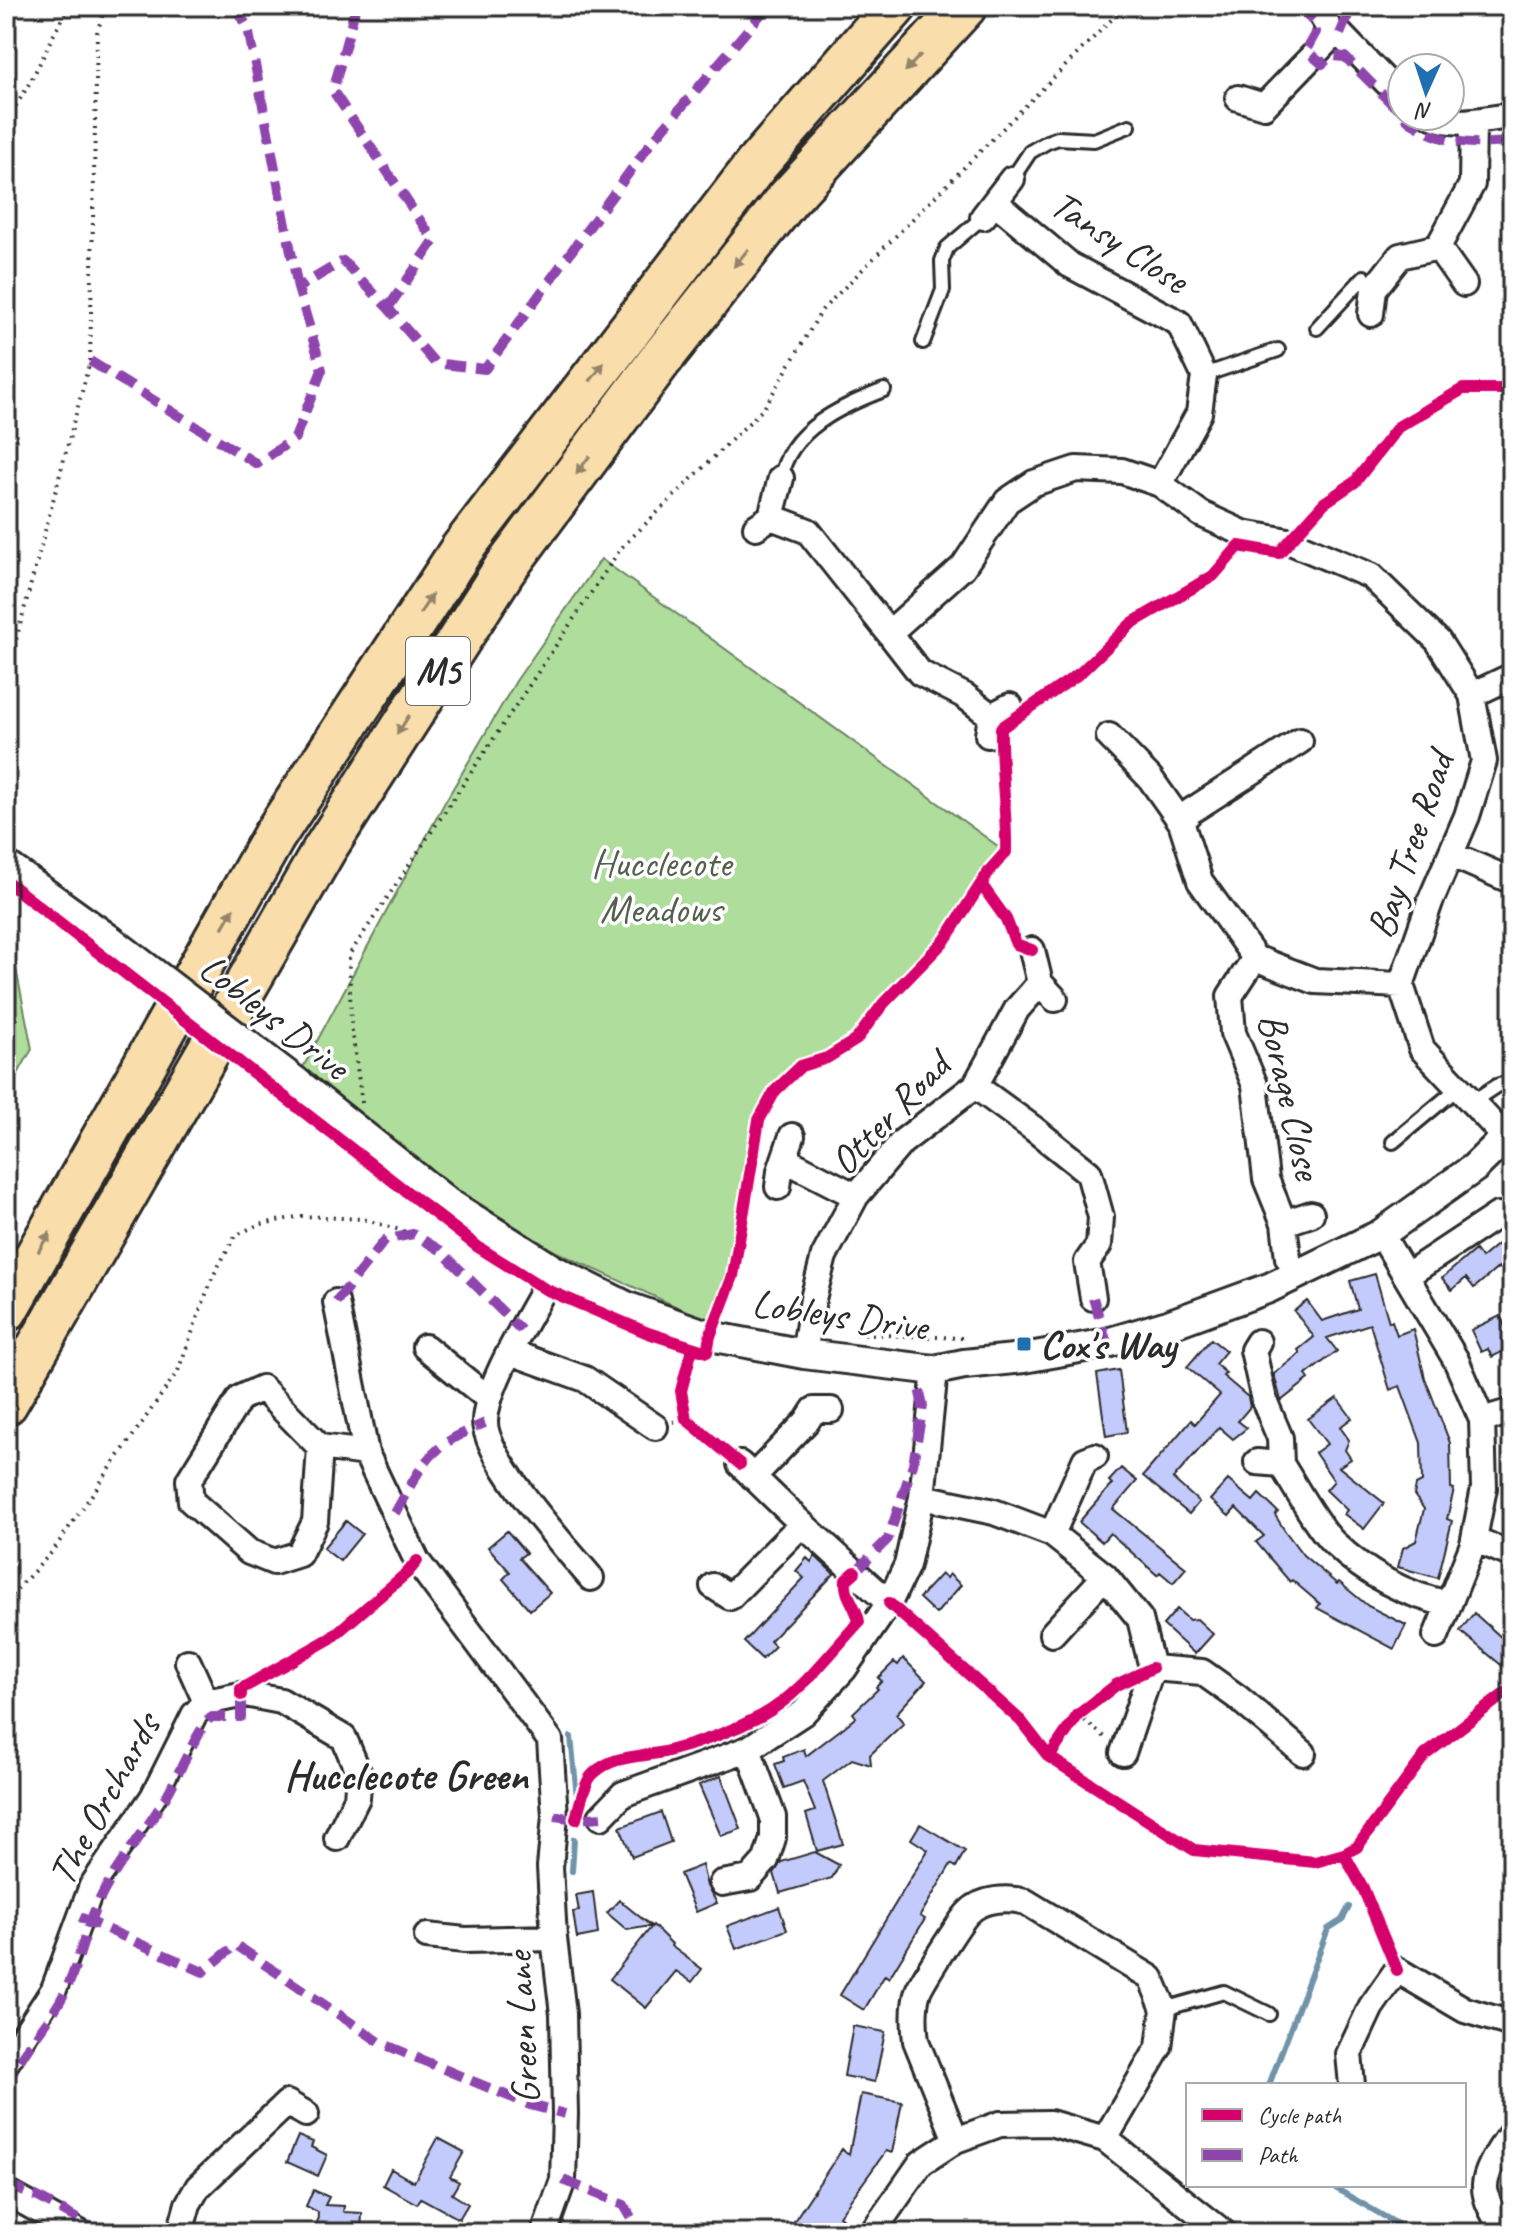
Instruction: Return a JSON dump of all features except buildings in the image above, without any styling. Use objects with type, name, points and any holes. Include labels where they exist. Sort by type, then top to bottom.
[{"type":"highway","name":"M5","points":[[6,1310],[274,836],[462,549],[756,165],[895,6]]},
{"type":"highway","name":"M5","points":[[6,1403],[324,850],[504,570],[661,359],[788,199],[965,6]]},
{"type":"street","points":[[1318,10],[1333,35]]},
{"type":"street","points":[[1238,98],[1272,114],[1333,35],[1340,34],[1386,81]]},
{"type":"street","points":[[1466,123],[1512,116]]},
{"type":"street","points":[[1371,314],[1366,279],[1400,256],[1438,247],[1472,184],[1473,123]]},
{"type":"street","points":[[989,209],[1012,179]]},
{"type":"street","name":"Tansy Close","points":[[989,209],[1070,265],[1179,323],[1204,375]]},
{"type":"street","points":[[1438,247],[1464,284]]},
{"type":"street","points":[[1160,484],[1199,413],[1204,375]]},
{"type":"street","name":"Bay Tree Road","points":[[889,633],[963,567],[1007,501],[1034,483],[1076,469],[1122,471],[1160,484],[1201,514],[1243,533],[1288,541],[1371,576],[1438,641],[1472,695],[1484,761],[1452,855],[1430,902],[1401,985],[1422,1049],[1465,1095],[1508,1134]]},
{"type":"street","points":[[781,478],[763,522],[808,531],[920,673],[965,696],[997,719]]},
{"type":"street","points":[[1472,695],[1512,676]]},
{"type":"street","points":[[1109,736],[1150,778],[1181,822],[1200,881],[1255,958],[1315,981],[1401,985]]},
{"type":"street","points":[[1181,822],[1191,811],[1293,755]]},
{"type":"street","points":[[1452,855],[1512,881]]},
{"type":"street","name":"Lobleys Drive","points":[[6,865],[295,1081],[447,1202],[554,1270],[628,1307],[710,1336],[806,1343],[935,1370],[1093,1345],[1168,1325],[1269,1288],[1381,1234],[1474,1168],[1508,1134]]},
{"type":"street","name":"Otter Road","points":[[806,1343],[824,1256],[856,1196],[902,1142],[975,1086],[1017,1009],[1048,991],[1032,950]]},
{"type":"street","name":"Borage Close","points":[[1255,958],[1230,996],[1233,1033],[1255,1085],[1266,1179],[1284,1223],[1288,1258]]},
{"type":"street","points":[[975,1086],[1089,1173],[1101,1217],[1099,1245],[1077,1259],[1093,1298]]},
{"type":"street","points":[[778,1187],[792,1136]]},
{"type":"street","points":[[784,1159],[856,1196]]},
{"type":"street","points":[[1284,1223],[1311,1214]]},
{"type":"street","points":[[1406,1276],[1498,1215]]},
{"type":"street","points":[[1381,1234],[1456,1360],[1482,1420],[1484,1488],[1474,1539],[1436,1636]]},
{"type":"street","points":[[554,1270],[510,1352],[489,1399],[485,1423],[488,1439],[524,1498],[591,1578]]},
{"type":"street","name":"Green Lane","points":[[336,1302],[366,1453],[417,1561],[550,1740],[555,1816],[550,1867],[563,2014],[564,2154],[563,2180],[544,2233]]},
{"type":"street","points":[[1258,1342],[1253,1350],[1256,1371],[1280,1438],[1269,1463],[1333,1542],[1389,1585],[1449,1604]]},
{"type":"street","points":[[425,1347],[489,1399]]},
{"type":"street","points":[[510,1352],[585,1379],[655,1427]]},
{"type":"street","points":[[601,1817],[620,1789],[748,1749],[803,1713],[844,1669],[889,1603],[907,1565],[922,1497],[935,1370]]},
{"type":"street","points":[[320,1447],[315,1522],[299,1554],[274,1562],[249,1552],[191,1501],[189,1480],[240,1398],[262,1388],[320,1447],[366,1453]]},
{"type":"street","points":[[831,1410],[814,1410],[807,1421],[747,1471],[889,1603]]},
{"type":"street","points":[[1482,1420],[1512,1411]]},
{"type":"street","points":[[1052,1534],[1085,1452]]},
{"type":"street","points":[[922,1497],[994,1512],[1052,1534],[1105,1576],[1140,1619],[1152,1668],[1123,1753]]},
{"type":"street","points":[[727,1597],[802,1524]]},
{"type":"street","points":[[1474,1539],[1512,1555]]},
{"type":"street","points":[[1052,1634],[1105,1576]]},
{"type":"street","name":"The Orchards","points":[[188,1662],[206,1702]]},
{"type":"street","points":[[1152,1668],[1202,1672],[1303,1753]]},
{"type":"street","name":"The Orchards","points":[[6,2063],[54,1989],[92,1886],[153,1797],[194,1715],[206,1702],[245,1694],[281,1701],[344,1738],[359,1774],[357,1798],[337,1838]]},
{"type":"street","points":[[722,1883],[754,1889],[773,1838],[773,1817],[748,1749]]},
{"type":"street","points":[[956,2140],[926,2067],[914,2025],[918,1990],[968,1912],[994,1901],[1012,1898],[1026,1902],[1151,1978],[1164,2009],[1159,2047],[1105,2139]]},
{"type":"street","points":[[427,1936],[465,1940],[554,1938]]},
{"type":"street","points":[[1352,2083],[1349,2054],[1371,2007],[1397,1970],[1465,2010],[1512,2024]]},
{"type":"street","points":[[180,2233],[188,2204],[198,2187],[293,2100]]},
{"type":"street","points":[[872,2233],[921,2163],[956,2140],[1000,2124],[1050,2123],[1105,2139],[1207,2228]]},
{"type":"street","points":[[1505,2233],[1493,2216],[1485,2185],[1499,2150],[1512,2132]]},
{"type":"street","points":[[6,2196],[13,2196],[80,2233]]},
{"type":"lane","points":[[1012,179],[1030,152],[1047,142],[1058,138],[1094,140],[1129,126]]},
{"type":"lane","points":[[923,342],[943,290],[942,261],[947,248],[989,209]]},
{"type":"lane","points":[[1317,328],[1366,279]]},
{"type":"lane","points":[[1204,375],[1278,350]]},
{"type":"lane","points":[[781,478],[790,451],[811,430],[837,410],[884,390]]},
{"type":"lane","points":[[1393,1142],[1465,1095],[1512,1081]]},
{"type":"lane","points":[[1164,2009],[1224,1992],[1269,2014]]},
{"type":"path","points":[[6,119],[33,80],[52,34],[69,6]]},
{"type":"path","points":[[6,678],[90,361],[97,33],[105,6]]},
{"type":"path","points":[[362,1106],[351,1024],[349,955],[621,548],[764,408],[822,310],[1125,6]]},
{"type":"path","points":[[6,1601],[52,1552],[178,1371],[212,1278],[235,1236],[257,1225],[301,1216],[363,1219],[413,1234]]},
{"type":"path","points":[[806,1343],[977,1338]]},
{"type":"path","points":[[682,1404],[686,1419],[697,1428]]},
{"type":"path","points":[[1079,1716],[1123,1753]]},
{"type":"green space","name":"Hucclecote Meadows","points":[[601,559],[1006,852],[970,897],[945,940],[883,1004],[856,1040],[842,1050],[801,1066],[775,1091],[759,1120],[733,1276],[708,1321],[447,1202],[301,1071],[445,802],[516,681]]},
{"type":"green space","points":[[6,944],[12,948],[32,1049],[6,1095]]},
{"type":"waterway","points":[[571,1737],[577,1797]]},
{"type":"waterway","points":[[572,1871],[574,1839]]},
{"type":"waterway","points":[[1270,2083],[1328,1929],[1342,1920],[1349,1907]]},
{"type":"waterway","points":[[1333,2187],[1413,2233]]},
{"type":"marked path","points":[[235,6],[248,28],[298,288]]},
{"type":"marked path","points":[[356,6],[333,91],[434,241],[388,308]]},
{"type":"marked path","points":[[90,361],[257,464],[295,438],[322,370],[298,288],[343,261],[435,363],[485,369],[650,144],[768,6]]},
{"type":"marked path","points":[[1340,34],[1352,6]]},
{"type":"marked path","points":[[1312,7],[1305,14],[1313,21],[1316,32],[1306,50],[1322,64],[1332,56],[1345,57],[1386,98]]},
{"type":"marked path","points":[[1427,132],[1469,143],[1512,142]]},
{"type":"marked path","points":[[336,1302],[385,1240],[413,1234],[440,1250],[521,1330]]},
{"type":"marked path","points":[[1093,1298],[1107,1343]]},
{"type":"marked path","points":[[855,1572],[888,1539],[913,1464],[923,1406],[918,1384]]},
{"type":"marked path","points":[[395,1513],[429,1458],[451,1440],[485,1423]]},
{"type":"marked path","points":[[6,2087],[18,2062],[64,1994],[93,1914],[113,1875],[159,1809],[207,1721],[212,1717],[241,1717],[241,1695]]},
{"type":"marked path","points":[[555,1816],[576,1819],[601,1817]]},
{"type":"marked path","points":[[80,1917],[203,1972],[236,1945],[381,2043],[530,2105],[565,2114]]},
{"type":"marked path","points":[[563,2180],[624,2205],[640,2233]]},
{"type":"marked path","points":[[6,2185],[38,2197],[102,2233]]},
{"type":"cycle path","points":[[981,884],[1006,852],[1001,728],[1080,673],[1132,623],[1213,576],[1239,546],[1279,553],[1324,503],[1355,482],[1398,427],[1463,389],[1506,389],[1512,384]]},
{"type":"cycle path","points":[[6,881],[478,1247],[545,1289],[648,1333],[707,1352],[733,1276],[759,1120],[775,1091],[801,1066],[827,1058],[856,1040],[883,1004],[945,940],[981,884],[1006,919],[1016,944],[1032,950]]},
{"type":"cycle path","points":[[692,1349],[681,1391],[686,1419],[740,1464]]},
{"type":"cycle path","points":[[241,1695],[241,1689],[331,1638],[417,1561]]},
{"type":"cycle path","points":[[576,1819],[587,1782],[601,1767],[620,1759],[668,1751],[716,1736],[761,1716],[788,1697],[859,1622],[846,1586],[846,1580],[855,1572]]},
{"type":"cycle path","points":[[889,1603],[1021,1721],[1049,1757],[1194,1850],[1315,1862],[1344,1854],[1357,1847],[1425,1755],[1512,1688]]},
{"type":"cycle path","points":[[1049,1757],[1078,1715],[1116,1685],[1152,1668]]},
{"type":"cycle path","points":[[1344,1854],[1363,1888],[1397,1970]]},
{"type":"place","name":"Cox's Way","points":[[1024,1344]]},
{"type":"district","name":"Hucclecote Green","points":[[406,1774]]}]
